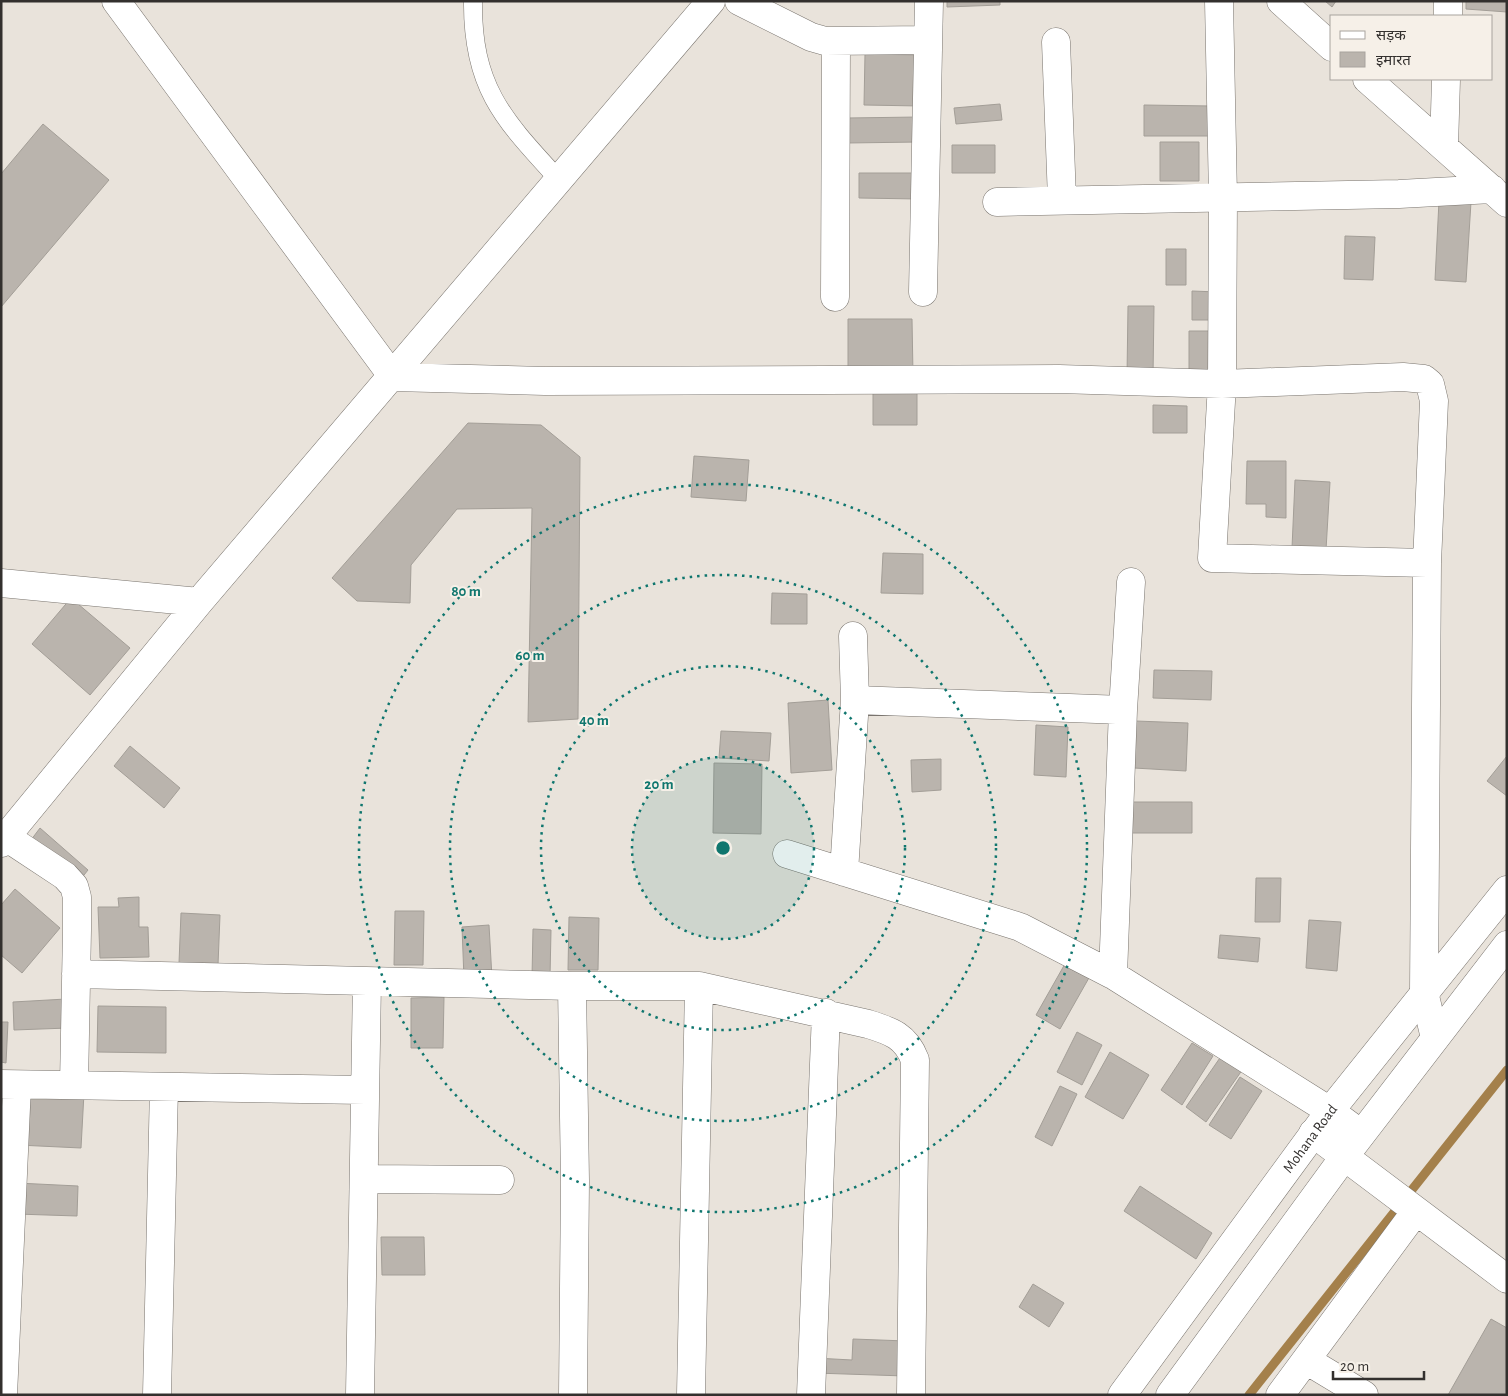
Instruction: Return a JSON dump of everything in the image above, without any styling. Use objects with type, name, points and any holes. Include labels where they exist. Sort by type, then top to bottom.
[{"type":"street","points":[[116,1],[393,377]]},
{"type":"street","points":[[74,1085],[77,908],[74,886],[65,876],[4,840],[199,602],[393,377],[711,1]]},
{"type":"street","points":[[739,1],[811,37],[836,43],[928,40]]},
{"type":"street","points":[[923,292],[929,1]]},
{"type":"street","points":[[1219,1],[1223,197],[1222,384],[1212,558],[1427,564]]},
{"type":"street","points":[[1281,1],[1330,45]]},
{"type":"street","points":[[1448,1],[1448,15]]},
{"type":"street","points":[[1056,42],[1062,199]]},
{"type":"street","points":[[834,297],[836,43]]},
{"type":"street","points":[[1368,80],[1499,196]]},
{"type":"street","points":[[1444,148],[1446,80]]},
{"type":"street","points":[[997,202],[1062,199],[1223,197],[1499,196]]},
{"type":"street","points":[[393,377],[545,382],[1059,379],[1222,384],[1403,377],[1424,379],[1430,384],[1434,392],[1427,564],[1424,992],[1435,1038]]},
{"type":"street","points":[[1114,975],[1123,710],[1131,582]]},
{"type":"street","points":[[1,583],[199,602]]},
{"type":"street","points":[[844,872],[855,700],[853,636]]},
{"type":"street","points":[[855,700],[1123,710]]},
{"type":"street","points":[[787,854],[1020,927],[1114,975],[1330,1111],[1361,1134]]},
{"type":"street","name":"Mohana Road","points":[[1122,1395],[1313,1133],[1507,890]]},
{"type":"street","points":[[1170,1395],[1361,1134],[1507,945]]},
{"type":"street","points":[[76,974],[572,986],[699,986],[826,1013],[894,1032],[905,1040],[915,1060],[910,1395]]},
{"type":"street","points":[[360,1395],[367,982]]},
{"type":"street","points":[[572,986],[575,1181],[573,1395]]},
{"type":"street","points":[[691,1395],[699,986]]},
{"type":"street","points":[[811,1395],[826,1013]]},
{"type":"street","points":[[3,1395],[9,1084],[365,1090]]},
{"type":"street","points":[[157,1395],[164,1087]]},
{"type":"street","points":[[1313,1133],[1507,1279]]},
{"type":"street","points":[[365,1179],[500,1180]]},
{"type":"street","points":[[1280,1395],[1412,1208]]},
{"type":"street","points":[[1306,1360],[1364,1395]]},
{"type":"lane","points":[[473,1],[475,50],[489,93],[511,128],[559,180]]},
{"type":"building","points":[[947,1],[1000,1],[1000,5],[947,7]]},
{"type":"building","points":[[1325,1],[1336,1],[1332,7]]},
{"type":"building","points":[[1466,1],[1507,1],[1507,12],[1466,9]]},
{"type":"building","points":[[865,54],[921,55],[920,106],[864,105]]},
{"type":"building","points":[[1000,104],[1002,120],[956,124],[954,108]]},
{"type":"building","points":[[1144,105],[1211,106],[1210,136],[1144,136]]},
{"type":"building","points":[[918,117],[919,142],[847,143],[847,118]]},
{"type":"building","points":[[43,124],[109,180],[1,307],[1,174]]},
{"type":"building","points":[[1160,142],[1199,142],[1199,181],[1160,181]]},
{"type":"building","points":[[952,145],[995,145],[995,173],[952,173]]},
{"type":"building","points":[[859,173],[917,173],[918,199],[859,198]]},
{"type":"building","points":[[1439,201],[1471,202],[1466,282],[1435,280]]},
{"type":"building","points":[[1345,236],[1375,237],[1373,280],[1344,279]]},
{"type":"building","points":[[1166,249],[1186,249],[1186,285],[1166,285]]},
{"type":"building","points":[[1192,291],[1218,292],[1217,320],[1192,320]]},
{"type":"building","points":[[1128,306],[1154,306],[1153,377],[1127,376]]},
{"type":"building","points":[[848,319],[912,319],[913,375],[848,376]]},
{"type":"building","points":[[1189,331],[1221,331],[1221,383],[1189,382]]},
{"type":"building","points":[[873,388],[917,388],[917,425],[873,425]]},
{"type":"building","points":[[1153,405],[1187,406],[1187,433],[1153,433]]},
{"type":"building","points":[[468,423],[541,425],[580,457],[578,719],[528,722],[532,508],[457,509],[411,565],[410,603],[357,601],[332,578]]},
{"type":"building","points":[[694,456],[749,460],[746,501],[691,497]]},
{"type":"building","points":[[1247,461],[1286,461],[1286,518],[1266,517],[1266,504],[1246,504]]},
{"type":"building","points":[[1295,480],[1330,482],[1326,550],[1292,548]]},
{"type":"building","points":[[883,553],[923,554],[923,594],[881,593]]},
{"type":"building","points":[[772,593],[807,594],[807,624],[771,624]]},
{"type":"building","points":[[71,598],[130,648],[90,695],[32,644]]},
{"type":"building","points":[[1154,670],[1212,671],[1211,700],[1153,698]]},
{"type":"building","points":[[828,700],[832,770],[791,773],[788,703]]},
{"type":"building","points":[[1136,721],[1188,723],[1186,771],[1134,768]]},
{"type":"building","points":[[1036,725],[1068,727],[1066,777],[1034,775]]},
{"type":"building","points":[[721,731],[771,733],[769,761],[719,758]]},
{"type":"building","points":[[130,746],[180,788],[164,808],[114,766]]},
{"type":"building","points":[[1507,756],[1507,796],[1487,781]]},
{"type":"building","points":[[941,759],[941,790],[912,792],[911,760]]},
{"type":"building","points":[[714,763],[762,764],[761,834],[713,833]]},
{"type":"building","points":[[1131,802],[1192,802],[1192,833],[1131,833]]},
{"type":"building","points":[[40,828],[88,870],[76,885],[28,844]]},
{"type":"building","points":[[1256,878],[1281,878],[1280,922],[1255,922]]},
{"type":"building","points":[[15,889],[60,928],[22,973],[1,955],[1,905]]},
{"type":"building","points":[[139,897],[139,927],[148,927],[149,957],[100,958],[98,907],[119,907],[118,898]]},
{"type":"building","points":[[395,911],[424,911],[423,965],[394,965]]},
{"type":"building","points":[[181,913],[220,915],[218,965],[179,963]]},
{"type":"building","points":[[569,917],[599,918],[598,970],[568,970]]},
{"type":"building","points":[[1309,920],[1341,922],[1337,971],[1306,968]]},
{"type":"building","points":[[489,925],[492,978],[464,979],[462,927]]},
{"type":"building","points":[[533,929],[551,930],[550,977],[532,977]]},
{"type":"building","points":[[1220,935],[1260,938],[1258,962],[1218,958]]},
{"type":"building","points":[[1070,955],[1094,969],[1060,1029],[1036,1015]]},
{"type":"building","points":[[444,997],[443,1048],[411,1048],[411,998]]},
{"type":"building","points":[[66,999],[68,1028],[14,1030],[13,1002]]},
{"type":"building","points":[[98,1006],[166,1007],[166,1053],[97,1052]]},
{"type":"building","points":[[1,1022],[8,1022],[6,1063],[1,1062]]},
{"type":"building","points":[[1077,1032],[1102,1045],[1082,1085],[1057,1072]]},
{"type":"building","points":[[1192,1043],[1213,1056],[1182,1105],[1161,1090]]},
{"type":"building","points":[[1110,1052],[1149,1075],[1123,1119],[1085,1097]]},
{"type":"building","points":[[1224,1052],[1245,1066],[1206,1122],[1186,1107]]},
{"type":"building","points":[[1240,1077],[1262,1091],[1231,1139],[1209,1125]]},
{"type":"building","points":[[1060,1086],[1077,1094],[1052,1146],[1035,1137]]},
{"type":"building","points":[[21,1090],[84,1093],[81,1148],[18,1145]]},
{"type":"building","points":[[17,1183],[78,1186],[77,1216],[16,1214]]},
{"type":"building","points":[[1140,1186],[1212,1233],[1196,1259],[1124,1211]]},
{"type":"building","points":[[381,1237],[424,1237],[425,1275],[382,1275]]},
{"type":"building","points":[[1033,1284],[1064,1303],[1049,1327],[1019,1307]]},
{"type":"building","points":[[1491,1319],[1507,1328],[1507,1395],[1448,1395]]},
{"type":"building","points":[[853,1339],[906,1341],[905,1376],[815,1373],[815,1358],[852,1360]]},
{"type":"waterway","points":[[1249,1395],[1507,1070]]}]
